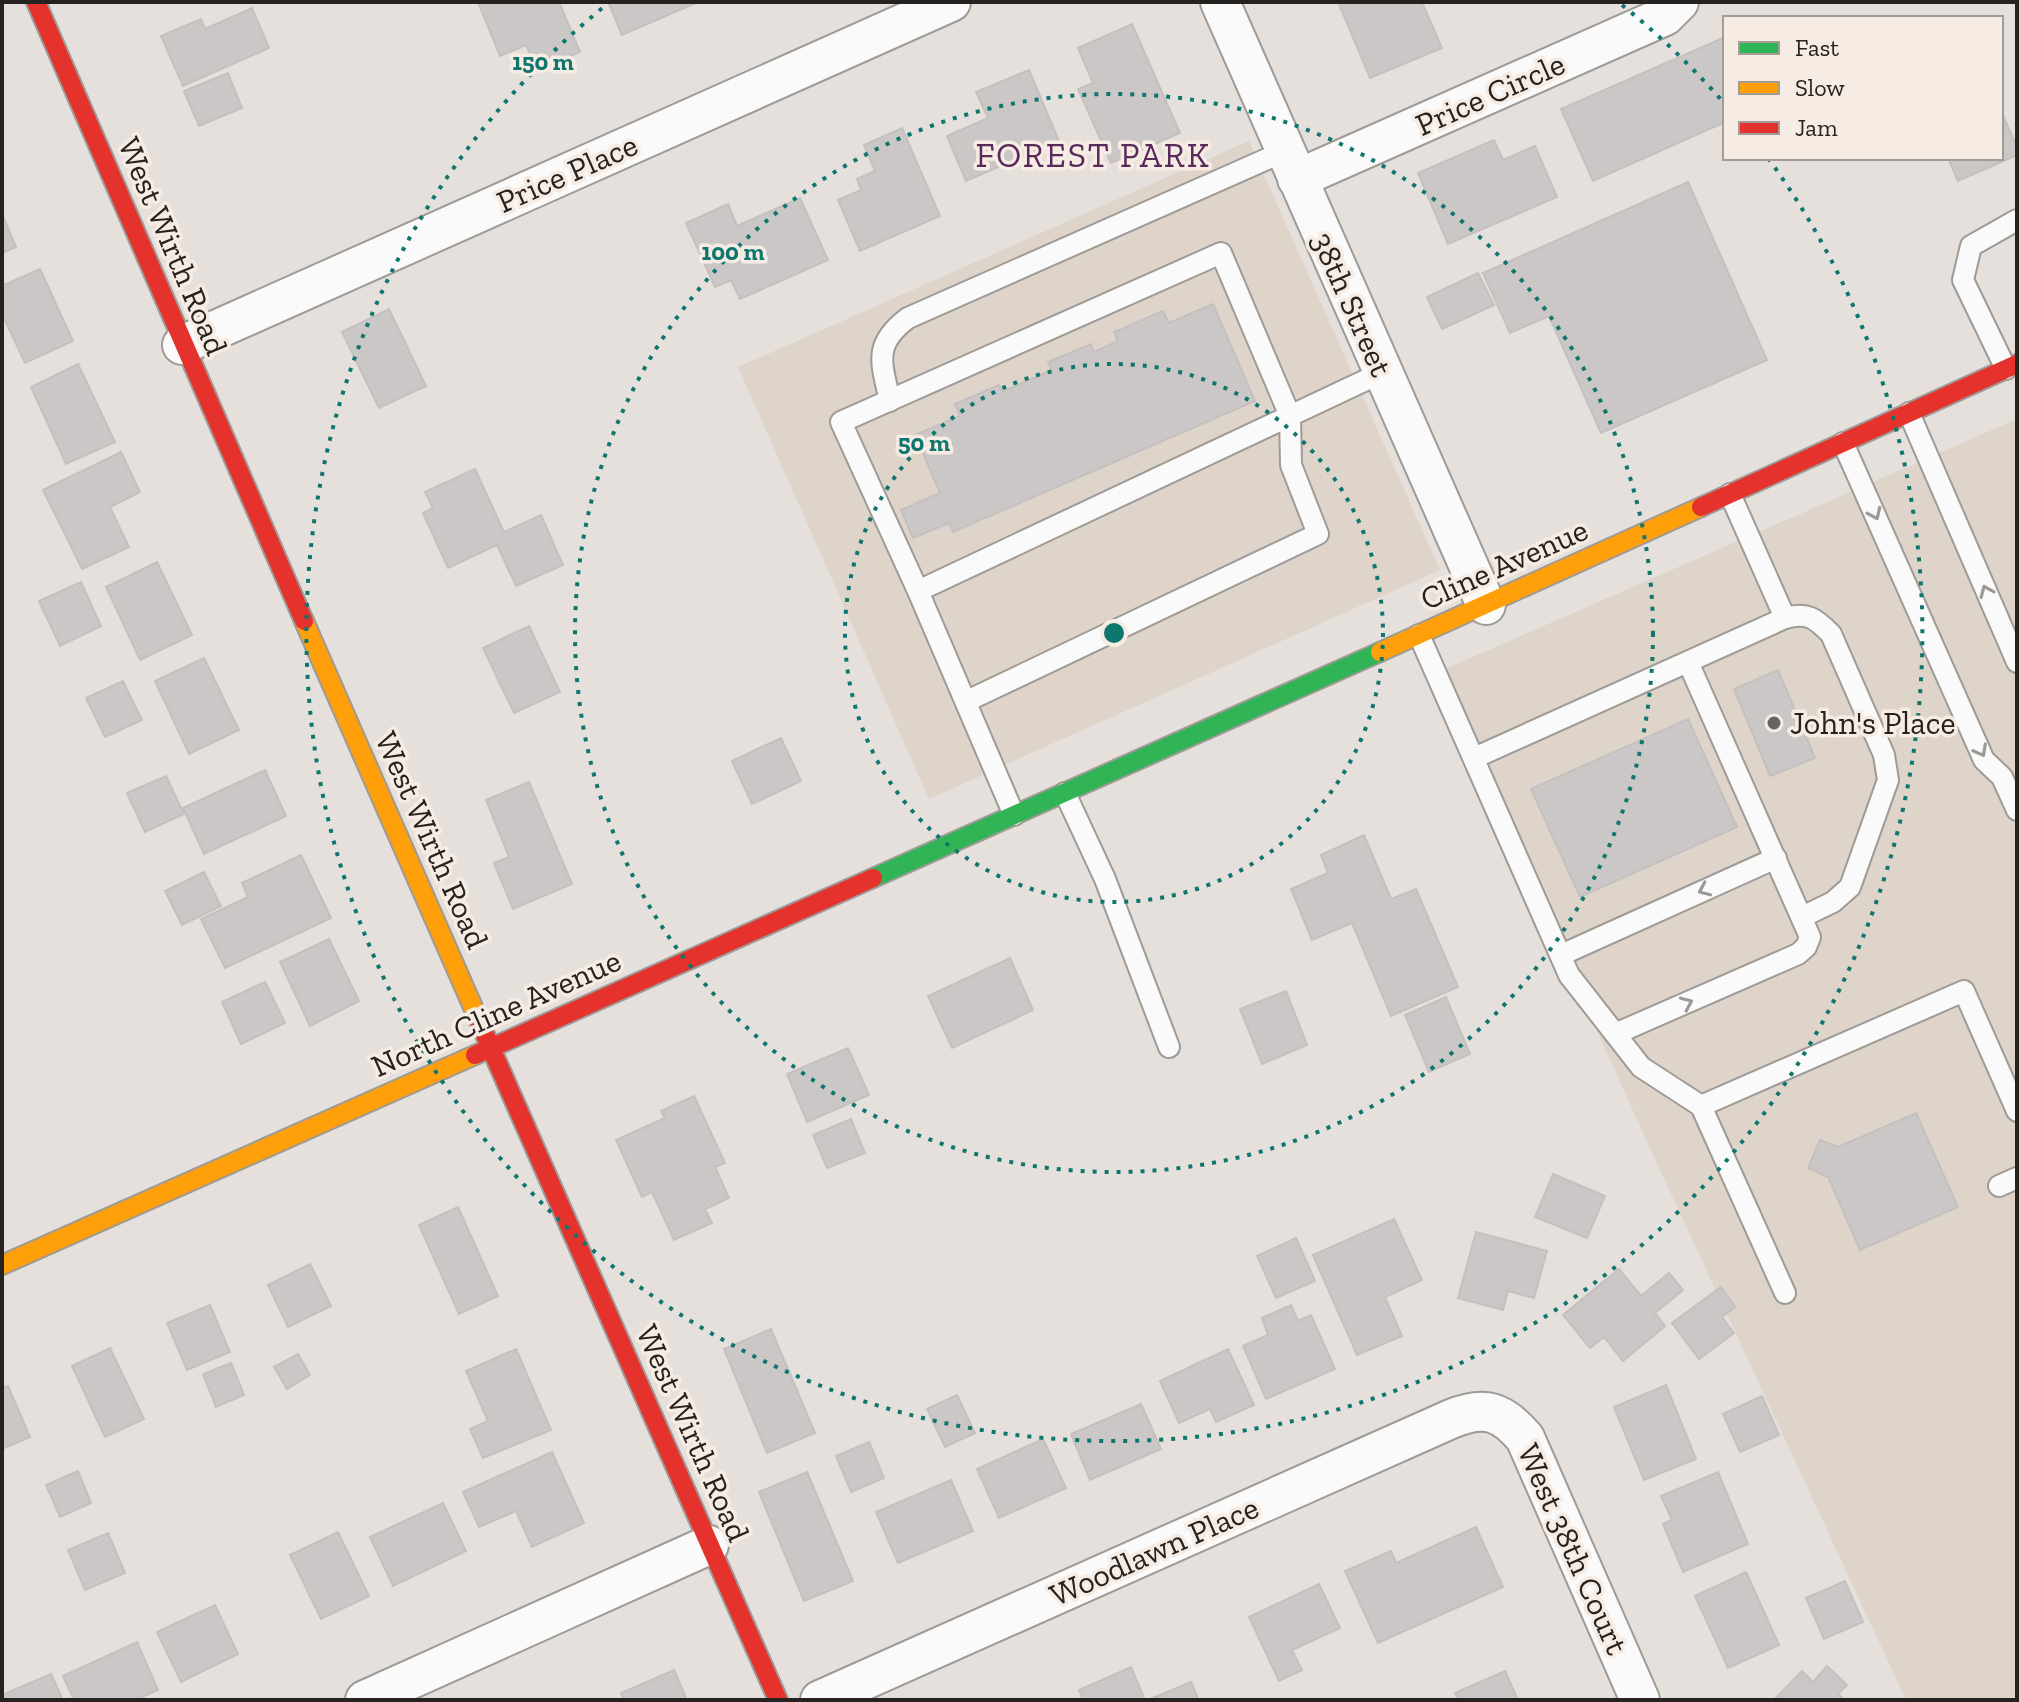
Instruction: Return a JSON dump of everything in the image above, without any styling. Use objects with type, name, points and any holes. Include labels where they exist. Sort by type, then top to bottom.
[{"type":"street","name":"West Wirth Road","points":[[36,2],[182,345],[778,1700]]},
{"type":"street","name":"Price Place","points":[[182,345],[951,2]]},
{"type":"street","name":"38th Street","points":[[1220,2],[1486,605]]},
{"type":"street","name":"Price Circle","points":[[1291,165],[1665,16],[1679,2]]},
{"type":"street","name":"Cline Avenue","points":[[1014,815],[2012,366]]},
{"type":"street","name":"North Cline Avenue","points":[[2,1265],[1014,815]]},
{"type":"street","name":"Woodlawn Place","points":[[820,1700],[1451,1419],[1479,1411],[1491,1412]]},
{"type":"street","name":"West 38th Court","points":[[1491,1412],[1503,1416],[1525,1438],[1640,1700]]},
{"type":"street","points":[[365,1700],[709,1545]]},
{"type":"lane","points":[[890,401],[882,364],[883,346],[891,331],[908,318],[1291,165]]},
{"type":"lane","points":[[2012,366],[1963,280],[1971,246],[2017,220]]},
{"type":"lane","points":[[967,701],[1318,534],[1291,465],[1290,416],[1221,253],[841,422],[967,701],[1014,815]]},
{"type":"lane","points":[[918,591],[1383,372]]},
{"type":"lane","points":[[1909,413],[2017,662]]},
{"type":"lane","points":[[1843,443],[1984,760],[2010,774],[2017,810]]},
{"type":"lane","points":[[1730,494],[1785,618]]},
{"type":"lane","points":[[1474,758],[1785,618],[1800,614],[1818,620],[1831,634],[1884,755],[1888,780],[1850,887],[1833,902],[1802,917]]},
{"type":"lane","points":[[1419,635],[1569,975],[1641,1067],[1701,1106],[1785,1293]]},
{"type":"lane","points":[[1615,1034],[1798,954],[1806,947],[1810,937],[1688,662]]},
{"type":"lane","points":[[1065,793],[1105,879],[1169,1047]]},
{"type":"lane","points":[[1561,955],[1776,858]]},
{"type":"lane","points":[[1701,1106],[1964,991],[2017,1108]]},
{"type":"shaded area","points":[[1249,141],[1440,570],[929,799],[738,367]]},
{"type":"shaded area","points":[[2017,419],[2017,1700],[1906,1700],[1653,1155],[1436,673]]},
{"type":"building","points":[[478,2],[559,2],[580,52],[537,70],[526,45],[500,56]]},
{"type":"building","points":[[608,2],[698,2],[622,35]]},
{"type":"building","points":[[1338,2],[1422,2],[1442,48],[1370,78]]},
{"type":"building","points":[[252,8],[269,48],[183,86],[161,36],[201,19],[205,29]]},
{"type":"building","points":[[1132,24],[1180,133],[1111,163],[1078,89],[1093,83],[1078,48]]},
{"type":"building","points":[[1723,38],[1723,123],[1593,181],[1561,109]]},
{"type":"building","points":[[1029,70],[1059,141],[966,181],[947,136],[988,118],[976,92]]},
{"type":"building","points":[[228,73],[242,108],[199,126],[184,91]]},
{"type":"building","points":[[2003,116],[2017,147],[2017,155],[1958,181],[1949,160],[2003,160]]},
{"type":"building","points":[[902,128],[940,216],[860,251],[838,200],[861,190],[857,179],[875,171],[864,145]]},
{"type":"building","points":[[1494,140],[1503,160],[1535,146],[1557,197],[1448,244],[1418,173]]},
{"type":"building","points":[[1688,182],[1767,360],[1601,433],[1549,316],[1510,333],[1483,273]]},
{"type":"building","points":[[800,198],[828,260],[740,299],[731,280],[715,287],[686,223],[728,204],[737,226]]},
{"type":"building","points":[[2,214],[16,247],[2,253]]},
{"type":"building","points":[[40,269],[73,341],[25,363],[2,314],[2,286]]},
{"type":"building","points":[[1478,273],[1494,305],[1442,329],[1427,297]]},
{"type":"building","points":[[1213,304],[1255,401],[953,532],[949,523],[913,538],[901,510],[940,493],[915,435],[960,416],[955,404],[999,385],[1002,392],[1052,370],[1048,362],[1091,344],[1094,352],[1118,341],[1114,332],[1163,311],[1169,323]]},
{"type":"building","points":[[389,309],[426,386],[379,408],[342,332]]},
{"type":"building","points":[[78,364],[115,442],[66,464],[31,387]]},
{"type":"building","points":[[121,452],[140,492],[110,507],[129,547],[82,569],[43,490]]},
{"type":"building","points":[[475,469],[504,532],[541,515],[563,565],[516,586],[497,545],[448,568],[423,513],[433,508],[425,492]]},
{"type":"building","points":[[157,562],[192,635],[140,660],[106,587]]},
{"type":"building","points":[[81,582],[101,626],[60,646],[39,601]]},
{"type":"building","points":[[529,626],[560,692],[514,713],[483,648]]},
{"type":"building","points":[[204,658],[239,730],[189,754],[155,681]]},
{"type":"building","name":"John's Place","points":[[1778,670],[1815,758],[1770,776],[1734,689]]},
{"type":"building","points":[[123,681],[142,720],[105,737],[86,698]]},
{"type":"building","points":[[1688,719],[1737,827],[1580,897],[1531,789]]},
{"type":"building","points":[[781,738],[801,781],[752,804],[732,761]]},
{"type":"building","points":[[265,770],[286,816],[204,854],[183,808]]},
{"type":"building","points":[[166,776],[184,814],[145,832],[127,793]]},
{"type":"building","points":[[529,782],[572,884],[513,909],[494,863],[509,857],[486,800]]},
{"type":"building","points":[[1364,835],[1391,899],[1416,889],[1458,987],[1391,1016],[1352,923],[1312,940],[1291,889],[1328,873],[1321,855]]},
{"type":"building","points":[[301,855],[331,918],[225,968],[201,919],[248,897],[242,883]]},
{"type":"building","points":[[204,872],[221,906],[182,925],[165,891]]},
{"type":"building","points":[[329,939],[359,1001],[310,1026],[280,962]]},
{"type":"building","points":[[1010,958],[1033,1010],[952,1048],[928,996]]},
{"type":"building","points":[[265,982],[285,1023],[241,1044],[222,1002]]},
{"type":"building","points":[[1286,991],[1307,1045],[1262,1064],[1240,1009]]},
{"type":"building","points":[[1446,997],[1470,1054],[1429,1072],[1405,1015]]},
{"type":"building","points":[[848,1048],[869,1095],[807,1122],[787,1074]]},
{"type":"building","points":[[694,1096],[725,1163],[715,1167],[729,1198],[705,1209],[712,1223],[674,1240],[652,1192],[642,1197],[616,1140],[665,1118],[661,1111]]},
{"type":"building","points":[[1916,1113],[1958,1207],[1860,1250],[1828,1177],[1808,1168],[1820,1140],[1838,1147]]},
{"type":"building","points":[[851,1119],[865,1153],[827,1168],[813,1135]]},
{"type":"building","points":[[1553,1174],[1605,1196],[1587,1238],[1535,1217]]},
{"type":"building","points":[[458,1207],[498,1296],[459,1314],[419,1225]]},
{"type":"building","points":[[1394,1219],[1422,1280],[1385,1297],[1402,1336],[1357,1355],[1313,1255]]},
{"type":"building","points":[[1476,1232],[1547,1251],[1534,1298],[1508,1291],[1503,1310],[1458,1298]]},
{"type":"building","points":[[1296,1238],[1315,1281],[1276,1298],[1257,1256]]},
{"type":"building","points":[[310,1264],[331,1306],[288,1327],[268,1285]]},
{"type":"building","points":[[1619,1269],[1641,1296],[1669,1273],[1683,1290],[1655,1313],[1665,1326],[1623,1361],[1604,1337],[1590,1348],[1563,1315]]},
{"type":"building","points":[[1721,1287],[1735,1307],[1722,1317],[1734,1333],[1699,1359],[1672,1323]]},
{"type":"building","points":[[210,1305],[230,1352],[187,1370],[167,1323]]},
{"type":"building","points":[[1291,1305],[1298,1321],[1311,1315],[1335,1369],[1266,1399],[1243,1346],[1268,1335],[1262,1318]]},
{"type":"building","points":[[771,1329],[815,1433],[767,1453],[724,1349]]},
{"type":"building","points":[[110,1348],[144,1419],[105,1437],[72,1366]]},
{"type":"building","points":[[516,1349],[551,1430],[483,1458],[470,1429],[488,1421],[466,1371]]},
{"type":"building","points":[[1228,1349],[1254,1405],[1216,1422],[1210,1409],[1179,1423],[1160,1381]]},
{"type":"building","points":[[298,1354],[310,1375],[287,1389],[274,1367]]},
{"type":"building","points":[[231,1363],[244,1395],[216,1407],[203,1374]]},
{"type":"building","points":[[1666,1385],[1696,1459],[1644,1480],[1614,1407]]},
{"type":"building","points":[[8,1386],[30,1437],[2,1449],[2,1388]]},
{"type":"building","points":[[957,1395],[975,1433],[945,1447],[927,1409]]},
{"type":"building","points":[[1762,1396],[1779,1435],[1740,1452],[1723,1414]]},
{"type":"building","points":[[1141,1404],[1161,1449],[1090,1480],[1071,1434]]},
{"type":"building","points":[[1043,1439],[1066,1488],[999,1518],[977,1469]]},
{"type":"building","points":[[869,1442],[884,1478],[851,1492],[836,1456]]},
{"type":"building","points":[[552,1452],[584,1523],[532,1547],[516,1511],[479,1527],[463,1492]]},
{"type":"building","points":[[78,1471],[91,1503],[60,1517],[46,1485]]},
{"type":"building","points":[[807,1472],[853,1581],[804,1601],[759,1492]]},
{"type":"building","points":[[1718,1472],[1748,1544],[1683,1572],[1663,1524],[1672,1520],[1661,1496]]},
{"type":"building","points":[[951,1480],[973,1531],[898,1563],[876,1512]]},
{"type":"building","points":[[443,1503],[466,1551],[393,1586],[370,1537]]},
{"type":"building","points":[[1476,1527],[1503,1587],[1378,1643],[1345,1571],[1391,1551],[1396,1563]]},
{"type":"building","points":[[338,1532],[369,1596],[321,1619],[290,1555]]},
{"type":"building","points":[[108,1533],[125,1573],[85,1590],[68,1550]]},
{"type":"building","points":[[1746,1572],[1779,1645],[1728,1668],[1695,1596]]},
{"type":"building","points":[[1845,1581],[1863,1622],[1824,1639],[1806,1598]]},
{"type":"building","points":[[1319,1584],[1340,1628],[1292,1650],[1302,1670],[1279,1681],[1249,1617]]},
{"type":"building","points":[[215,1605],[238,1654],[181,1682],[157,1632]]},
{"type":"building","points":[[137,1642],[158,1690],[135,1700],[74,1700],[63,1676]]},
{"type":"building","points":[[1827,1666],[1847,1685],[1838,1694],[1845,1700],[1774,1700],[1802,1671],[1813,1682]]},
{"type":"building","points":[[1131,1667],[1145,1700],[1083,1700],[1079,1690]]},
{"type":"building","points":[[674,1670],[687,1700],[624,1700],[621,1693]]},
{"type":"building","points":[[1505,1671],[1518,1700],[1458,1700],[1455,1693]]},
{"type":"building","points":[[51,1674],[63,1700],[2,1700],[2,1695]]},
{"type":"building","points":[[1191,1682],[1199,1700],[1148,1700]]},
{"type":"traffic: fast","points":[[873,878],[1380,652]]},
{"type":"traffic: slow","points":[[1380,652],[1701,507]]},
{"type":"traffic: slow","points":[[304,621],[479,1021]]},
{"type":"traffic: slow","points":[[2,1265],[475,1055]]},
{"type":"traffic: jam","points":[[36,2],[304,621]]},
{"type":"traffic: jam","points":[[1701,507],[2017,364]]},
{"type":"traffic: jam","points":[[475,1055],[873,878]]},
{"type":"traffic: jam","points":[[479,1021],[778,1700]]},
{"type":"place","name":"John's Place","points":[[1774,723]]},
{"type":"district","name":"FOREST PARK","points":[[1093,155]]}]
